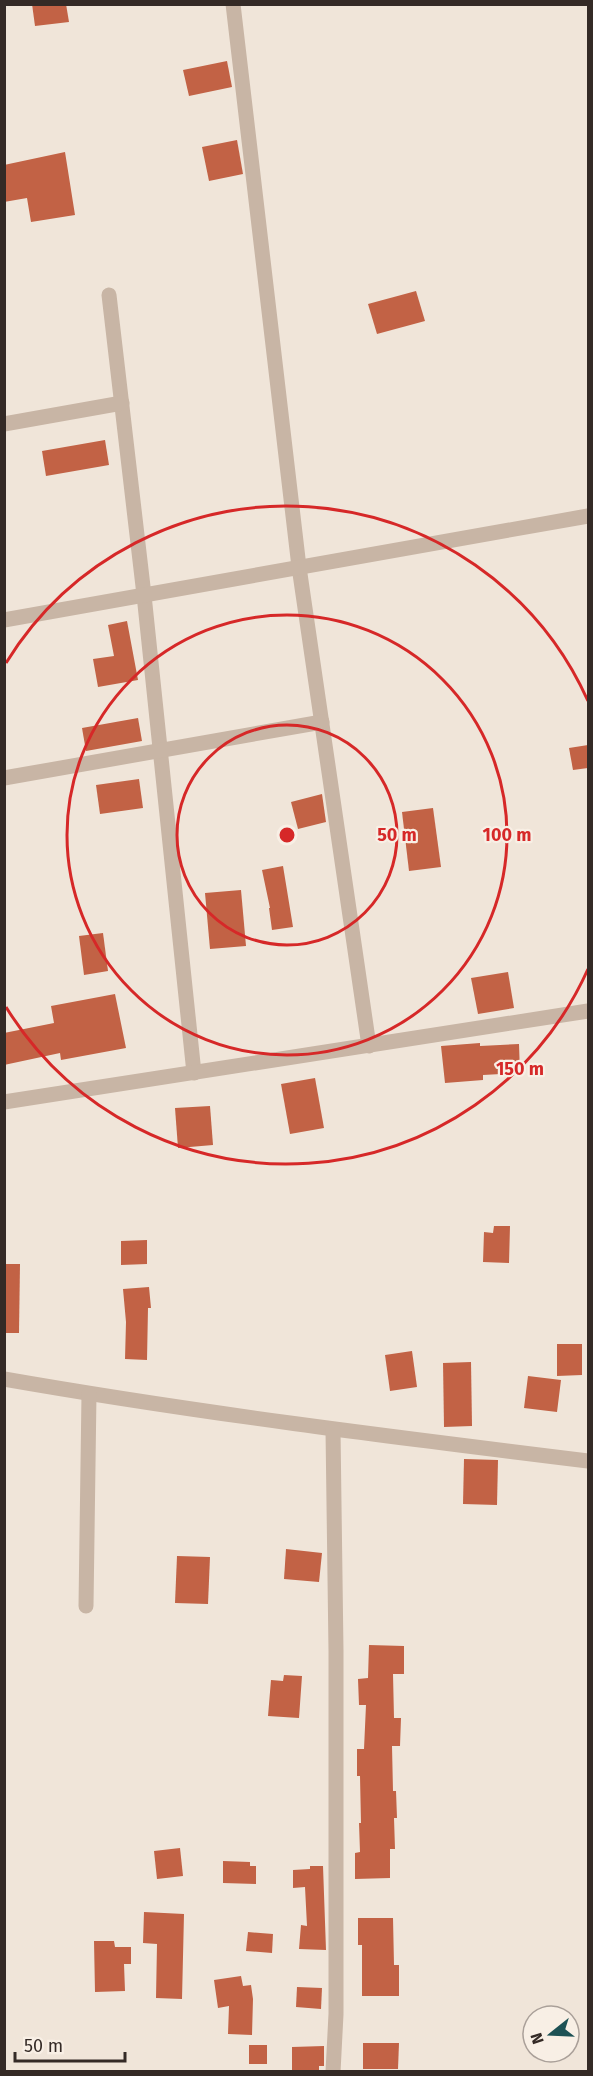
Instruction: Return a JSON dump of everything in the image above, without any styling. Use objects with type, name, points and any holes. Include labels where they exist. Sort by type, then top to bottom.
[{"type":"street","points":[[233,4],[299,567],[369,1046]]},
{"type":"street","points":[[110,295],[194,1073]]},
{"type":"street","points":[[4,424],[122,402]]},
{"type":"street","points":[[4,620],[588,516]]},
{"type":"street","points":[[4,778],[322,722]]},
{"type":"street","points":[[4,1102],[588,1011]]},
{"type":"street","points":[[4,1379],[89,1394],[333,1430],[588,1461]]},
{"type":"street","points":[[86,1606],[89,1394]]},
{"type":"street","points":[[333,1430],[336,1651],[336,2014],[333,2072]]},
{"type":"building","points":[[32,4],[66,4],[69,22],[35,26]]},
{"type":"building","points":[[227,61],[232,87],[189,96],[183,70]]},
{"type":"building","points":[[237,140],[243,174],[209,181],[202,147]]},
{"type":"building","points":[[65,152],[75,215],[31,222],[27,198],[4,202],[4,165]]},
{"type":"building","points":[[416,291],[425,321],[377,334],[368,304]]},
{"type":"building","points":[[105,440],[109,465],[46,476],[42,451]]},
{"type":"building","points":[[127,621],[138,680],[98,687],[93,659],[114,656],[108,625]]},
{"type":"building","points":[[138,718],[142,741],[86,751],[82,728]]},
{"type":"building","points":[[588,745],[588,768],[573,770],[569,748]]},
{"type":"building","points":[[139,779],[143,808],[100,814],[96,785]]},
{"type":"building","points":[[322,794],[326,822],[298,829],[291,802]]},
{"type":"building","points":[[433,808],[441,867],[409,871],[402,812]]},
{"type":"building","points":[[283,866],[293,927],[272,930],[262,870]]},
{"type":"building","points":[[241,890],[246,946],[210,949],[205,893]]},
{"type":"building","points":[[103,933],[108,971],[84,975],[79,936]]},
{"type":"building","points":[[508,972],[514,1008],[478,1014],[471,978]]},
{"type":"building","points":[[115,994],[126,1048],[61,1060],[60,1053],[4,1065],[4,1033],[54,1023],[51,1006]]},
{"type":"building","points":[[480,1043],[480,1046],[519,1044],[520,1073],[483,1075],[483,1080],[445,1083],[441,1046]]},
{"type":"building","points":[[315,1078],[324,1128],[290,1134],[281,1084]]},
{"type":"building","points":[[210,1106],[213,1145],[178,1148],[175,1108]]},
{"type":"building","points":[[494,1226],[510,1226],[509,1263],[483,1262],[484,1232],[493,1233]]},
{"type":"building","points":[[147,1240],[147,1264],[121,1265],[121,1241]]},
{"type":"building","points":[[4,1264],[20,1264],[19,1333],[4,1333]]},
{"type":"building","points":[[149,1287],[151,1308],[148,1308],[147,1360],[125,1359],[126,1322],[123,1289]]},
{"type":"building","points":[[557,1344],[582,1344],[582,1375],[557,1376]]},
{"type":"building","points":[[412,1351],[417,1387],[390,1391],[385,1355]]},
{"type":"building","points":[[471,1362],[472,1426],[444,1427],[443,1363]]},
{"type":"building","points":[[528,1376],[561,1380],[557,1412],[524,1408]]},
{"type":"building","points":[[464,1459],[498,1460],[497,1505],[463,1504]]},
{"type":"building","points":[[286,1549],[322,1553],[319,1582],[284,1579]]},
{"type":"building","points":[[177,1556],[210,1557],[208,1604],[175,1603]]},
{"type":"building","points":[[369,1645],[404,1646],[404,1674],[393,1674],[394,1718],[401,1718],[400,1746],[392,1746],[393,1791],[396,1791],[397,1818],[394,1818],[395,1849],[390,1849],[390,1878],[355,1879],[355,1853],[360,1852],[359,1823],[361,1823],[357,1749],[364,1749],[366,1705],[359,1705],[358,1679],[368,1678]]},
{"type":"building","points":[[284,1675],[302,1676],[299,1718],[268,1716],[271,1680],[283,1681]]},
{"type":"building","points":[[180,1848],[183,1876],[157,1879],[154,1851]]},
{"type":"building","points":[[223,1861],[250,1862],[250,1866],[256,1866],[256,1884],[223,1883]]},
{"type":"building","points":[[310,1866],[323,1866],[326,1950],[299,1949],[301,1925],[307,1926],[305,1887],[293,1888],[293,1870],[310,1869]]},
{"type":"building","points":[[144,1912],[184,1914],[182,1999],[156,1998],[157,1944],[143,1943]]},
{"type":"building","points":[[358,1918],[393,1918],[394,1965],[399,1965],[399,1996],[362,1996],[362,1945],[358,1945]]},
{"type":"building","points":[[248,1932],[273,1934],[272,1953],[246,1951]]},
{"type":"building","points":[[94,1941],[114,1941],[115,1947],[131,1947],[131,1964],[124,1964],[125,1991],[95,1992]]},
{"type":"building","points":[[241,1976],[243,1986],[251,1985],[252,2035],[228,2034],[229,2006],[218,2008],[214,1980]]},
{"type":"building","points":[[297,1987],[322,1988],[321,2009],[296,2007]]},
{"type":"building","points":[[363,2043],[399,2043],[398,2069],[363,2069]]},
{"type":"building","points":[[249,2045],[267,2045],[267,2064],[249,2064]]},
{"type":"building","points":[[324,2046],[324,2066],[319,2066],[319,2072],[292,2072],[292,2047]]}]
